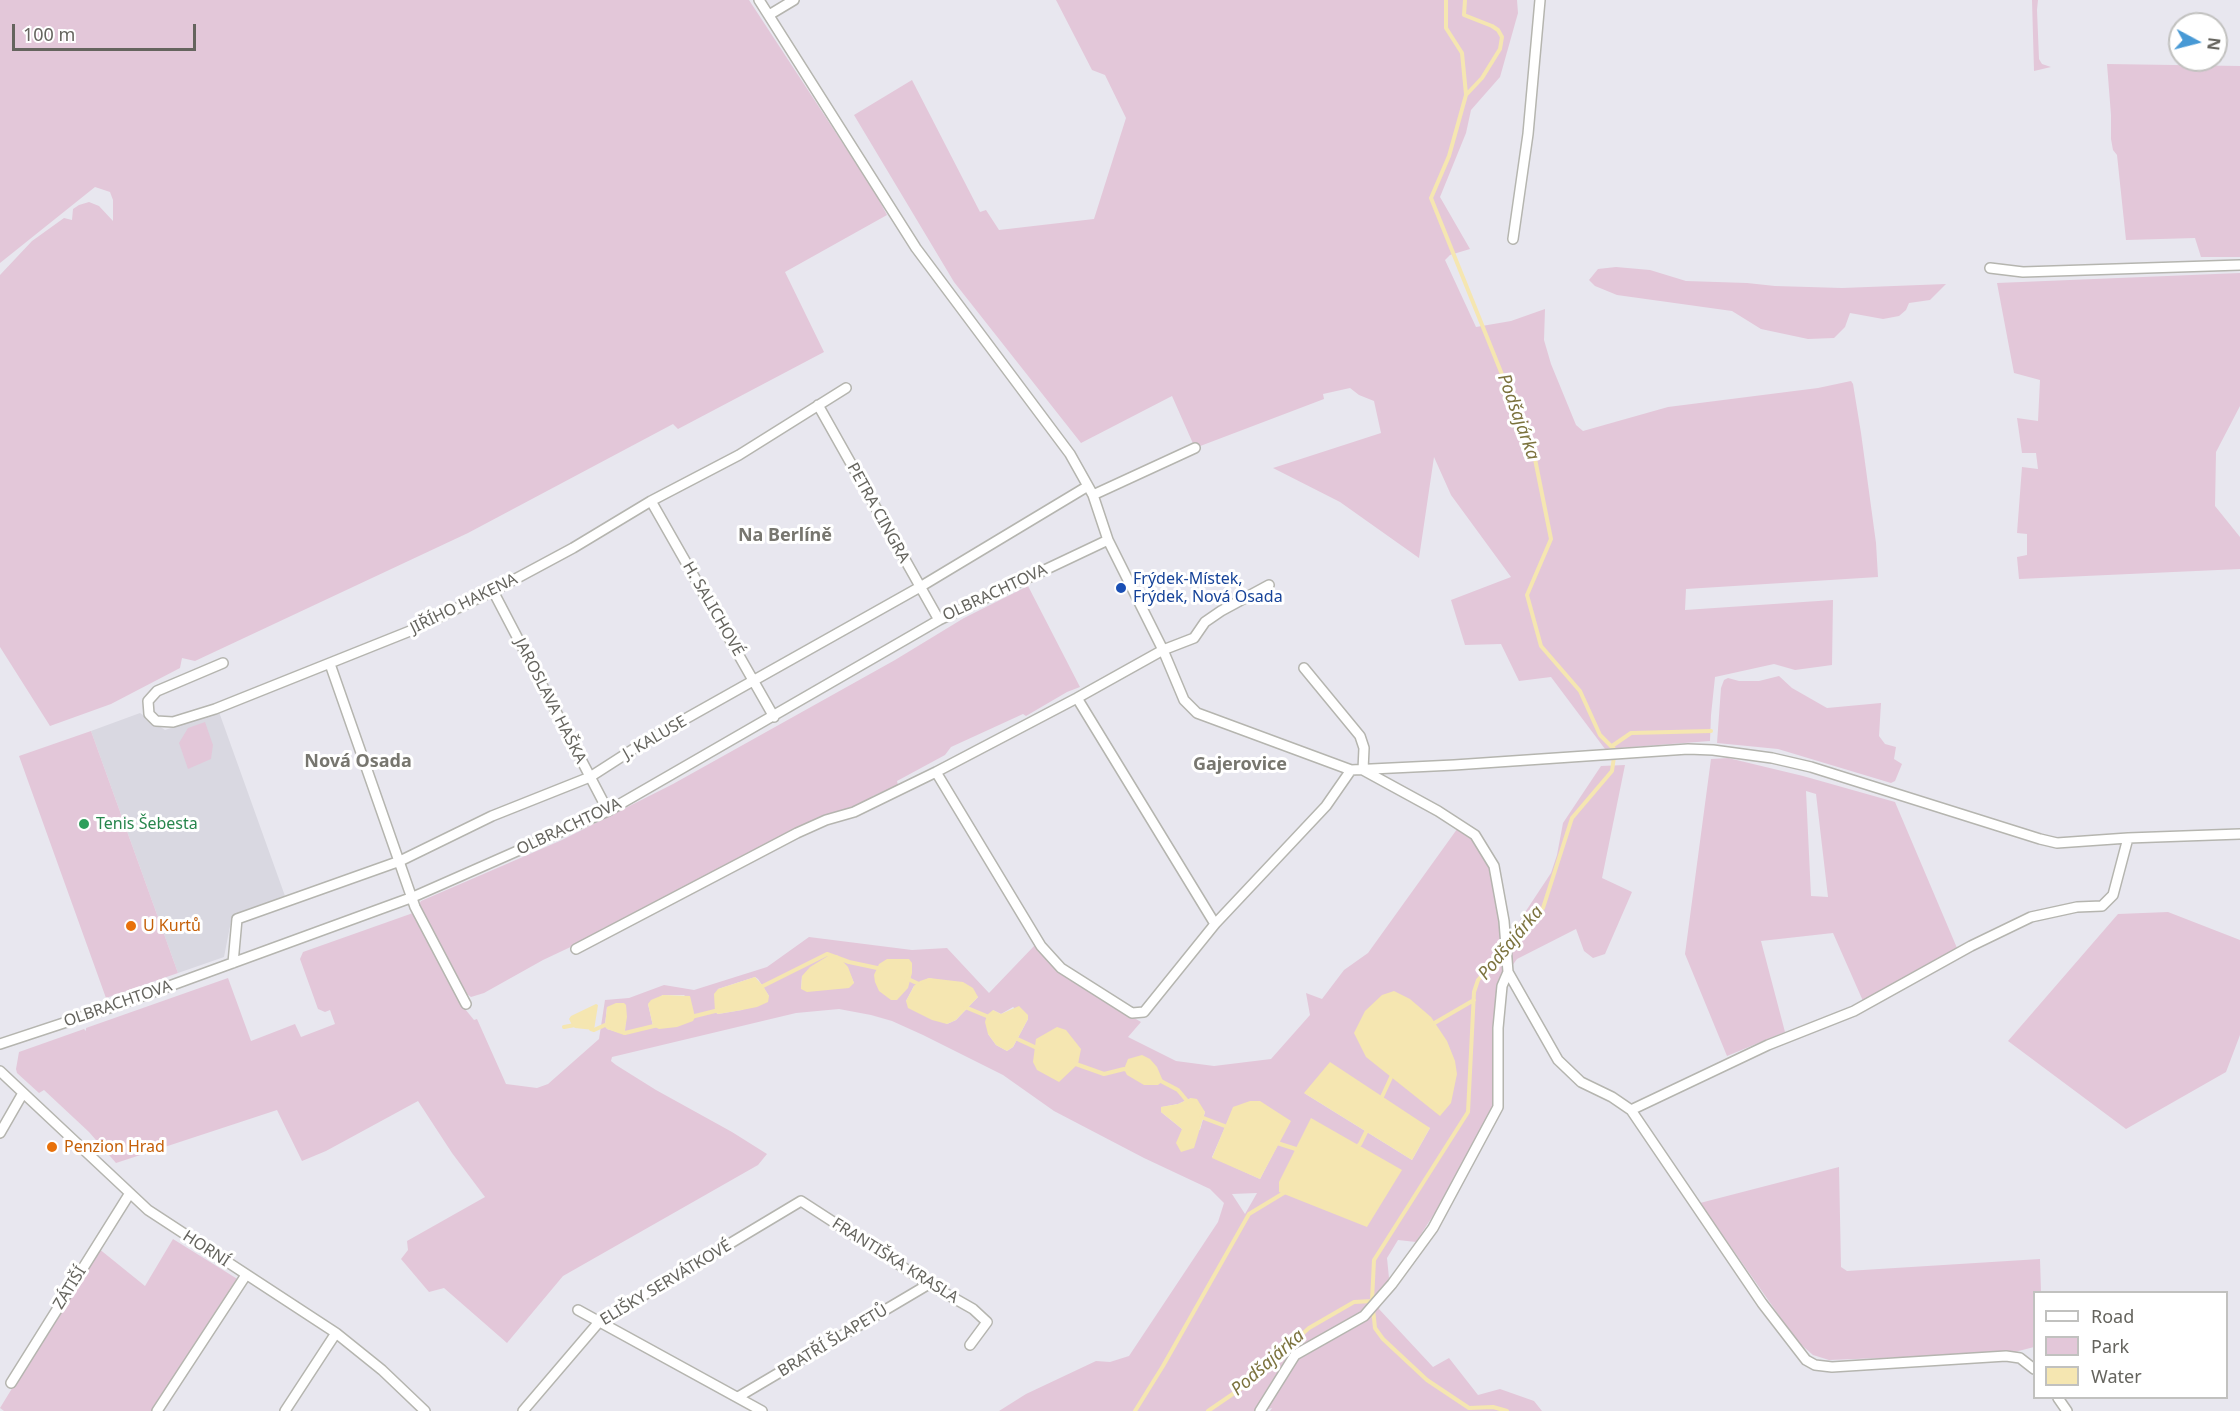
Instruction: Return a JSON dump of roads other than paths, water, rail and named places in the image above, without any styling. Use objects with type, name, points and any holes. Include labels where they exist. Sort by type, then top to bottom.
[{"type":"street","points":[[759,0],[916,248],[1070,454],[1091,491],[1108,540],[1163,650],[1184,700],[1197,713],[1350,770],[1698,749],[1772,758],[1875,786],[2040,839],[2074,843],[2128,838],[2240,834]]},
{"type":"street","points":[[769,15],[794,0]]},
{"type":"street","points":[[1513,239],[1528,134],[1540,0]]},
{"type":"street","points":[[1990,268],[2023,272],[2240,265]]},
{"type":"street","name":"JIŘÍHO HAKENA","points":[[223,663],[157,691],[148,700],[149,714],[156,721],[173,722],[215,709],[410,631],[493,591],[573,548],[651,501],[740,455],[846,388]]},
{"type":"street","name":"PETRA CINGRA","points":[[818,405],[939,620]]},
{"type":"street","name":"J. KALUSE","points":[[233,963],[237,919],[400,861],[492,816],[590,777],[646,741],[1091,491],[1195,448]]},
{"type":"street","name":"H. SALICHOVÉ","points":[[651,501],[774,717]]},
{"type":"street","name":"OLBRACHTOVA","points":[[0,1044],[112,1007],[413,897],[608,811],[939,620],[1108,540]]},
{"type":"street","points":[[576,949],[797,833],[826,820],[854,812],[936,772],[1163,650],[1194,638],[1205,621],[1269,585]]},
{"type":"street","name":"JAROSLAVA HAŠKA","points":[[493,591],[608,811]]},
{"type":"street","points":[[330,664],[415,907],[466,1004]]},
{"type":"street","points":[[1304,668],[1360,736],[1364,748],[1363,770]]},
{"type":"street","points":[[1077,698],[1215,924]]},
{"type":"street","points":[[936,772],[1041,946],[1061,968],[1132,1013],[1144,1012],[1215,924],[1326,806],[1350,770]]},
{"type":"street","points":[[1363,770],[1438,811],[1475,835],[1494,866],[1504,921],[1508,972],[1558,1060],[1581,1082],[1612,1097],[1631,1110],[1762,1304],[1806,1360],[1815,1365],[1832,1367],[2006,1356],[2020,1358],[2033,1368]]},
{"type":"street","points":[[1631,1110],[1768,1046],[1854,1011],[1971,946],[2031,917],[2078,907],[2102,906],[2113,895],[2128,838]]},
{"type":"street","points":[[1260,1411],[1294,1355],[1364,1316],[1392,1284],[1433,1228],[1498,1107],[1498,1028],[1502,986],[1508,972]]},
{"type":"street","name":"HORNÍ","points":[[0,1071],[148,1210],[336,1333],[382,1370],[425,1411]]},
{"type":"street","points":[[0,1133],[23,1094]]},
{"type":"street","name":"ZÁTIŠÍ","points":[[11,1383],[130,1193]]},
{"type":"street","name":"FRANTIŠKA KRASLA","points":[[801,1201],[929,1284],[973,1309],[987,1322],[970,1345]]},
{"type":"street","name":"ELIŠKY SERVÁTKOVÉ","points":[[523,1411],[599,1322],[801,1201]]},
{"type":"street","points":[[157,1411],[246,1275]]},
{"type":"street","name":"BRATŘÍ ŠLAPETŮ","points":[[738,1397],[929,1284]]},
{"type":"street","points":[[578,1310],[762,1411]]},
{"type":"street","points":[[285,1411],[336,1333]]},
{"type":"water","points":[[837,955],[848,967],[854,983],[849,988],[807,992],[801,989],[802,976],[810,967],[828,956]]},
{"type":"water","points":[[887,959],[909,959],[912,963],[908,988],[897,1000],[891,1000],[879,991],[875,982],[874,975],[879,964]]},
{"type":"water","points":[[755,977],[769,996],[768,1002],[742,1010],[718,1014],[715,1012],[714,994],[718,989]]},
{"type":"water","points":[[929,978],[963,982],[973,988],[978,997],[956,1020],[947,1024],[932,1020],[908,1008],[906,1001],[914,986]]},
{"type":"water","points":[[1394,991],[1410,999],[1431,1017],[1447,1041],[1455,1061],[1457,1074],[1451,1103],[1440,1116],[1366,1057],[1354,1033],[1365,1011],[1382,995]]},
{"type":"water","points":[[663,995],[690,996],[695,1017],[693,1021],[677,1027],[659,1029],[653,1026],[648,1004],[651,1000]]},
{"type":"water","points":[[616,1003],[626,1005],[624,1035],[607,1029],[605,1025],[607,1007]]},
{"type":"water","points":[[598,1005],[594,1030],[575,1028],[572,1025],[569,1019],[571,1016]]},
{"type":"water","points":[[1019,1006],[1028,1015],[1028,1019],[1013,1047],[1007,1051],[996,1045],[988,1034],[985,1022],[987,1015],[993,1010],[1001,1014]]},
{"type":"water","points":[[1057,1027],[1066,1030],[1081,1049],[1078,1064],[1059,1082],[1037,1070],[1033,1062],[1036,1039]]},
{"type":"water","points":[[1142,1055],[1150,1059],[1157,1067],[1163,1081],[1158,1085],[1144,1085],[1127,1075],[1124,1069],[1128,1059]]},
{"type":"water","points":[[1330,1062],[1430,1128],[1412,1160],[1304,1093]]},
{"type":"water","points":[[1191,1098],[1197,1099],[1205,1112],[1194,1148],[1181,1152],[1176,1143],[1182,1129],[1161,1112],[1161,1107],[1178,1104]]},
{"type":"water","points":[[1250,1101],[1260,1101],[1291,1121],[1260,1179],[1212,1158],[1233,1107]]},
{"type":"water","points":[[1311,1118],[1402,1170],[1367,1227],[1279,1192],[1279,1182]]},
{"type":"waterway","points":[[1446,0],[1446,28],[1462,53],[1466,94]]},
{"type":"waterway","name":"Podšajárka","points":[[1208,1411],[1243,1387],[1309,1328],[1354,1302],[1372,1301],[1374,1260],[1468,1112],[1474,992],[1478,980],[1543,908],[1572,818],[1612,771],[1615,750],[1600,735],[1580,691],[1541,646],[1527,595],[1551,539],[1534,454],[1431,198],[1449,156],[1466,95],[1482,78],[1500,49],[1502,37],[1498,30],[1464,15],[1465,0]]},
{"type":"waterway","points":[[1612,746],[1631,733],[1711,731]]},
{"type":"waterway","points":[[759,988],[827,954],[849,962],[882,969]]},
{"type":"waterway","points":[[906,978],[921,985]]},
{"type":"waterway","points":[[1431,1025],[1474,1000]]},
{"type":"waterway","points":[[965,1007],[989,1017]]},
{"type":"waterway","points":[[691,1017],[719,1010]]},
{"type":"waterway","points":[[564,1027],[575,1025]]},
{"type":"waterway","points":[[591,1029],[605,1025],[609,1027]]},
{"type":"waterway","points":[[621,1031],[625,1033],[658,1025]]},
{"type":"waterway","points":[[1013,1037],[1039,1049]]},
{"type":"waterway","points":[[1073,1063],[1104,1074],[1129,1070]]},
{"type":"waterway","points":[[1381,1099],[1393,1073]]},
{"type":"waterway","points":[[1159,1080],[1178,1090],[1188,1102]]},
{"type":"waterway","points":[[1201,1117],[1230,1128]]},
{"type":"waterway","points":[[1357,1147],[1368,1128]]},
{"type":"waterway","points":[[1274,1142],[1299,1150]]},
{"type":"waterway","points":[[1135,1411],[1249,1214],[1287,1191]]},
{"type":"waterway","points":[[1373,1309],[1375,1328],[1383,1339],[1427,1380],[1469,1408],[1493,1407],[1507,1411]]},
{"type":"place","name":"Frýdek-Místek, Frýdek, Nová Osada","points":[[1121,588]]},
{"type":"place","name":"Tenis Šebesta","points":[[84,824]]},
{"type":"place","name":"U Kurtů","points":[[131,926]]},
{"type":"place","name":"Penzion Hrad","points":[[52,1147]]},
{"type":"district","name":"Na Berlíně","points":[[785,536]]},
{"type":"district","name":"Nová Osada","points":[[358,762]]},
{"type":"district","name":"Gajerovice","points":[[1240,765]]}]
